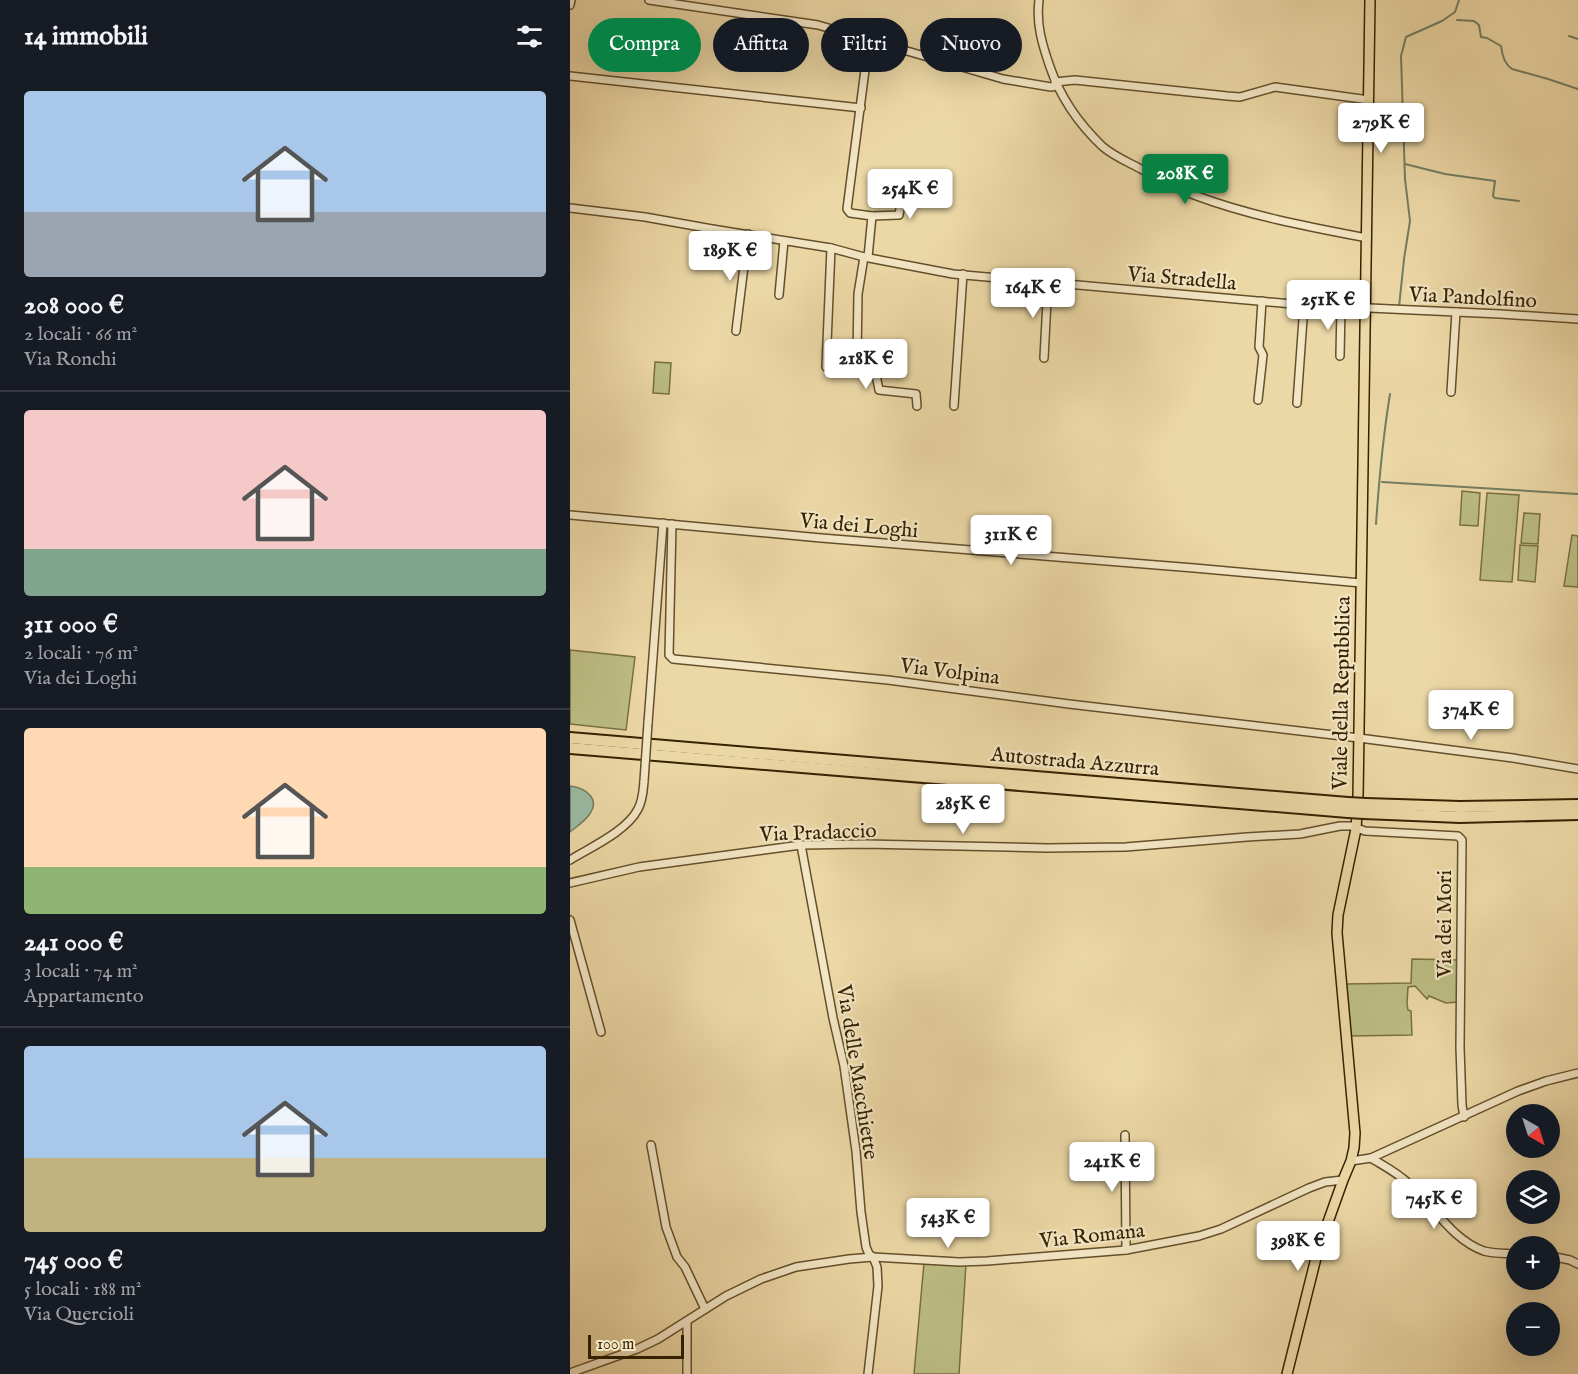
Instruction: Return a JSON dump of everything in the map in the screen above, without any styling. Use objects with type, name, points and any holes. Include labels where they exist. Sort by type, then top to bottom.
[{"type":"highway","name":"Autostrada Azzurra","points":[[570,738],[1348,808]]},
{"type":"highway","name":"Autostrada Azzurra","points":[[570,748],[1460,817],[1578,814]]},
{"type":"highway","name":"Autostrada Azzurra","points":[[1364,809],[1578,805]]},
{"type":"main road","name":"Viale della Repubblica","points":[[1287,1374],[1318,1250],[1342,1180],[1351,1161],[1355,1133],[1337,933],[1338,915],[1356,829],[1370,0]]},
{"type":"street","points":[[570,5],[571,0]]},
{"type":"street","points":[[649,0],[821,26]]},
{"type":"street","points":[[1039,0],[1037,14],[1039,33],[1056,84],[1069,106],[1103,146],[1116,156],[1166,183],[1195,195],[1296,224],[1367,238]]},
{"type":"street","points":[[908,51],[1003,79],[1051,87],[1076,80],[1240,97],[1275,87],[1369,100]]},
{"type":"street","points":[[865,72],[847,209],[850,213],[872,216],[899,215],[905,178]]},
{"type":"street","points":[[570,76],[861,108]]},
{"type":"street","name":"Via Stradella","points":[[570,208],[645,217],[748,234],[963,274],[1366,309]]},
{"type":"street","points":[[857,357],[858,294],[872,216]]},
{"type":"street","points":[[736,331],[748,234]]},
{"type":"street","points":[[779,295],[784,241]]},
{"type":"street","points":[[831,248],[826,367],[874,371],[879,390],[916,394],[917,406]]},
{"type":"street","points":[[954,406],[963,274]]},
{"type":"street","points":[[1044,358],[1048,282]]},
{"type":"street","points":[[1258,400],[1263,355],[1259,347],[1262,301]]},
{"type":"street","points":[[1305,305],[1304,346],[1311,346]]},
{"type":"street","points":[[1298,403],[1305,305]]},
{"type":"street","points":[[1340,356],[1341,306]]},
{"type":"street","name":"Via Pandolfino","points":[[1366,309],[1578,320]]},
{"type":"street","points":[[1451,392],[1456,312]]},
{"type":"street","name":"Via dei Loghi","points":[[570,515],[1361,584]]},
{"type":"street","points":[[570,860],[609,837],[629,821],[638,810],[643,794],[663,523]]},
{"type":"street","name":"Via Volpina","points":[[672,524],[669,655],[673,659],[888,680],[1359,738]]},
{"type":"street","points":[[1359,738],[1513,758],[1578,770]]},
{"type":"street","name":"Via Pradaccio","points":[[570,884],[639,867],[801,845],[1126,847],[1300,834],[1340,826],[1351,826],[1356,829]]},
{"type":"street","name":"Via dei Mori","points":[[1356,829],[1458,836],[1462,840],[1460,1047],[1464,1117]]},
{"type":"street","name":"Via delle Macchiette","points":[[801,845],[844,1066],[866,1247],[877,1267],[878,1286],[868,1374]]},
{"type":"street","points":[[570,920],[601,1032]]},
{"type":"street","points":[[1351,1161],[1371,1158],[1518,1091],[1578,1073]]},
{"type":"street","points":[[1125,1135],[1126,1250]]},
{"type":"street","points":[[651,1145],[666,1227],[677,1257],[685,1267],[705,1309]]},
{"type":"street","points":[[1371,1158],[1393,1171],[1410,1185],[1443,1221],[1474,1247],[1506,1253]]},
{"type":"street","name":"Via Romana","points":[[570,1373],[637,1349],[658,1339],[746,1286],[796,1267],[873,1257],[978,1261],[1126,1250],[1181,1240],[1221,1229],[1309,1188],[1325,1182],[1342,1180]]},
{"type":"street","points":[[1560,1258],[1578,1264]]},
{"type":"street","points":[[687,1321],[687,1374]]},
{"type":"green space","points":[[655,362],[671,363],[669,394],[653,393]]},
{"type":"green space","points":[[1462,491],[1480,493],[1478,526],[1460,525]]},
{"type":"green space","points":[[1487,493],[1519,495],[1512,582],[1480,580]]},
{"type":"green space","points":[[1524,513],[1540,514],[1538,544],[1521,543]]},
{"type":"green space","points":[[1572,535],[1578,536],[1578,587],[1564,586]]},
{"type":"green space","points":[[1520,545],[1538,546],[1535,582],[1518,580]]},
{"type":"green space","points":[[570,650],[635,657],[626,730],[570,724]]},
{"type":"green space","points":[[1412,959],[1457,960],[1457,1002],[1446,1003],[1429,996],[1427,999],[1415,986],[1408,987],[1407,1004],[1408,1010],[1411,1011],[1412,1035],[1351,1036],[1346,984],[1411,983]]},
{"type":"green space","points":[[924,1263],[966,1264],[959,1374],[914,1374]]},
{"type":"shaded area","points":[[570,786],[590,795],[593,804],[587,818],[570,832]]},
{"type":"waterway","points":[[1399,307],[1410,221],[1405,179],[1401,56],[1406,37],[1442,21],[1455,12],[1459,0]]},
{"type":"waterway","points":[[1457,20],[1474,21],[1479,25],[1481,37],[1501,46],[1504,59],[1512,69],[1578,89]]},
{"type":"waterway","points":[[1569,36],[1578,39]]},
{"type":"waterway","points":[[1405,164],[1445,174],[1495,181],[1493,196],[1495,198],[1519,201]]},
{"type":"waterway","points":[[1376,524],[1390,394]]},
{"type":"waterway","points":[[1382,482],[1578,494]]}]
